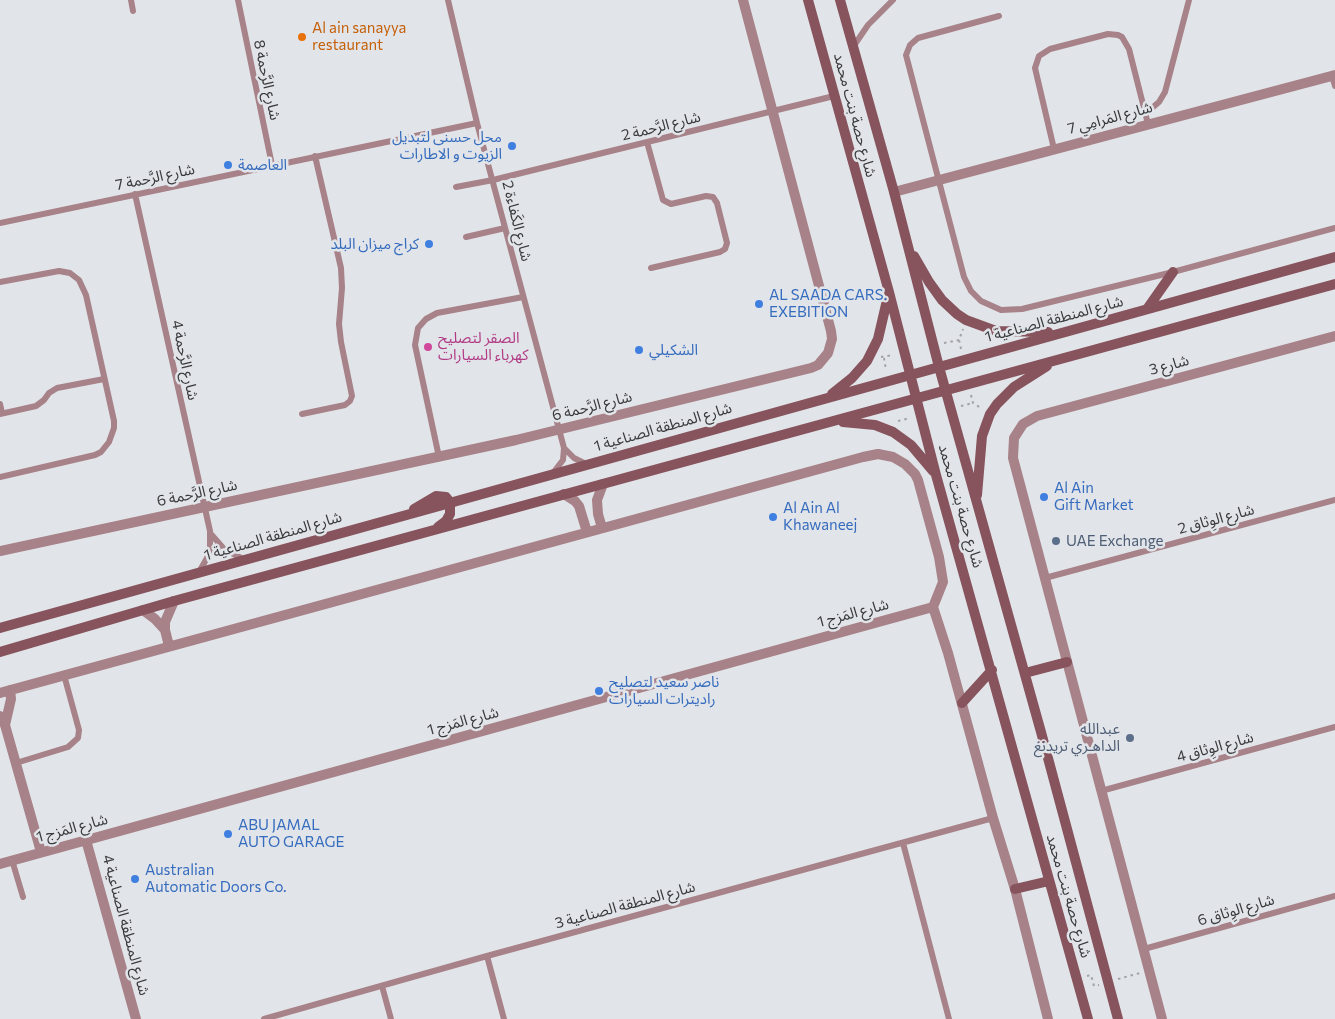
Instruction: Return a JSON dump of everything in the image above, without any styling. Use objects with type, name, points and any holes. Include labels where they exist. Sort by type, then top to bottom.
[{"type":"main road","name":"شارع حصة بنت محمد","points":[[808,0],[889,292],[936,475],[1088,1019]]},
{"type":"main road","name":"شارع حصة بنت محمد","points":[[840,0],[894,192],[939,367],[1025,673],[1118,1019]]},
{"type":"main road","points":[[907,243],[929,282],[942,300],[966,320],[986,329],[1006,333],[1064,332]]},
{"type":"main road","name":"شارع المنطقة الصناعية 1","points":[[0,628],[1335,257]]},
{"type":"main road","points":[[1147,309],[1172,272]]},
{"type":"main road","points":[[0,652],[174,601],[1335,284]]},
{"type":"main road","points":[[828,397],[852,378],[868,361],[878,339],[889,292]]},
{"type":"main road","points":[[977,501],[980,447],[990,414],[1001,399],[1014,387],[1054,361]]},
{"type":"main road","points":[[832,422],[864,423],[893,432],[911,445],[936,475]]},
{"type":"main road","points":[[433,530],[449,518],[450,502]]},
{"type":"main road","points":[[1025,673],[1067,662]]},
{"type":"main road","points":[[962,703],[992,670]]},
{"type":"main road","points":[[1015,888],[1049,881]]},
{"type":"street","name":"شارع الرَّحمة 6","points":[[0,551],[558,430],[811,368],[823,360],[828,353],[832,339],[831,331],[743,0]]},
{"type":"street","name":"شارع المَرامِي 7","points":[[894,192],[1054,149],[1147,119],[1334,79]]},
{"type":"street","name":"شارع 3","points":[[1045,578],[1013,458],[1012,445],[1016,432],[1023,424],[1037,416],[1335,336]]},
{"type":"street","points":[[41,852],[3,721],[11,699],[5,691],[864,457],[885,455],[906,464],[918,480],[943,574],[941,590],[933,607],[962,703],[993,818],[1015,888],[1048,1019]]},
{"type":"street","points":[[602,528],[597,500],[603,484]]},
{"type":"street","points":[[564,494],[579,506],[587,532]]},
{"type":"street","points":[[1045,578],[1162,1019]]},
{"type":"street","points":[[169,646],[165,630],[168,615],[174,601]]},
{"type":"street","name":"شارع المَزج 1","points":[[0,864],[933,607]]},
{"type":"street","points":[[142,610],[155,618],[165,630]]},
{"type":"street","name":"شارع المنطقة الصناعية 4","points":[[86,840],[136,1019]]},
{"type":"lane","points":[[131,0],[133,11]]},
{"type":"lane","name":"شارع الرَّحمة 8","points":[[238,0],[272,165]]},
{"type":"lane","name":"شارع الكَفاءة 2","points":[[448,0],[477,123],[564,448]]},
{"type":"lane","points":[[853,47],[868,25],[893,0]]},
{"type":"lane","points":[[1147,119],[1165,92],[1188,0]]},
{"type":"lane","points":[[999,16],[918,38],[908,48],[906,55],[967,284],[981,301],[994,308],[1008,311],[1022,309],[1172,272],[1335,228]]},
{"type":"lane","points":[[1054,149],[1034,68],[1039,56],[1050,50],[1108,34],[1122,37],[1128,44],[1147,119]]},
{"type":"lane","name":"شارع الرَّحمة 2","points":[[456,187],[493,180],[834,96]]},
{"type":"lane","name":"شارع الرَّحمة 7","points":[[0,223],[477,123]]},
{"type":"lane","points":[[647,142],[663,200],[671,204],[706,196],[713,197],[717,203],[727,243],[725,249],[720,252],[651,268]]},
{"type":"lane","points":[[302,414],[345,405],[350,402],[352,396],[340,333],[341,268],[315,156]]},
{"type":"lane","name":"شارع الرَّحمة 4","points":[[135,194],[210,532],[210,549],[198,573]]},
{"type":"lane","points":[[466,237],[505,228]]},
{"type":"lane","points":[[0,282],[59,271],[70,274],[79,280],[84,290],[114,421],[112,436],[106,448],[101,452],[89,457],[0,477]]},
{"type":"lane","points":[[439,457],[415,345],[418,328],[426,319],[437,313],[523,297]]},
{"type":"lane","points":[[0,404],[1,414],[36,406],[57,388],[104,379]]},
{"type":"lane","points":[[564,448],[574,458],[586,464]]},
{"type":"lane","points":[[553,474],[563,460],[564,448]]},
{"type":"lane","name":"شارع الوِثاق 2","points":[[1045,578],[1335,500]]},
{"type":"lane","name":"شارع الرَّحمة 4","points":[[210,532],[224,550],[245,560]]},
{"type":"lane","points":[[16,763],[68,747],[78,738],[79,730],[64,675]]},
{"type":"lane","name":"شارع الوِثاق 4","points":[[1102,791],[1335,727]]},
{"type":"lane","name":"شارع المنطقة الصناعية 3","points":[[264,1019],[277,1017],[487,956],[993,818]]},
{"type":"lane","points":[[903,843],[948,1019]]},
{"type":"lane","points":[[12,860],[23,897]]},
{"type":"lane","name":"شارع الوِثاق 6","points":[[1144,949],[1335,896]]},
{"type":"lane","points":[[487,956],[504,1019]]},
{"type":"lane","points":[[382,986],[391,1019]]},
{"type":"path","points":[[934,346],[959,340]]},
{"type":"path","points":[[884,358],[905,353]]},
{"type":"path","points":[[951,408],[973,403]]},
{"type":"path","points":[[898,421],[921,415]]},
{"type":"place","name":"Al ain sanayya restaurant","points":[[302,37]]},
{"type":"place","name":"محل حسنى لتبديل الزيوت و الاطارات","points":[[512,146]]},
{"type":"place","name":"العاصمة","points":[[228,165]]},
{"type":"place","name":"كراج ميزان البلد","points":[[429,244]]},
{"type":"place","name":"AL SAADA CARS. EXEBITION","points":[[759,304]]},
{"type":"place","name":"الصقر لتصليح كهرباء السيارات","points":[[428,347]]},
{"type":"place","name":"الشكيلي","points":[[639,350]]},
{"type":"place","name":"Al Ain Gift Market","points":[[1044,497]]},
{"type":"place","name":"Al Ain Al Khawaneej","points":[[773,517]]},
{"type":"place","name":"UAE Exchange","points":[[1056,541]]},
{"type":"place","name":"ناصر سعيد لتصليح راديترات السيارات","points":[[599,691]]},
{"type":"place","name":"عبدالله الداهـري تريدنغ","points":[[1130,738]]},
{"type":"place","name":"ABU JAMAL AUTO GARAGE","points":[[228,834]]},
{"type":"place","name":"Australian Automatic Doors Co.","points":[[135,879]]}]
